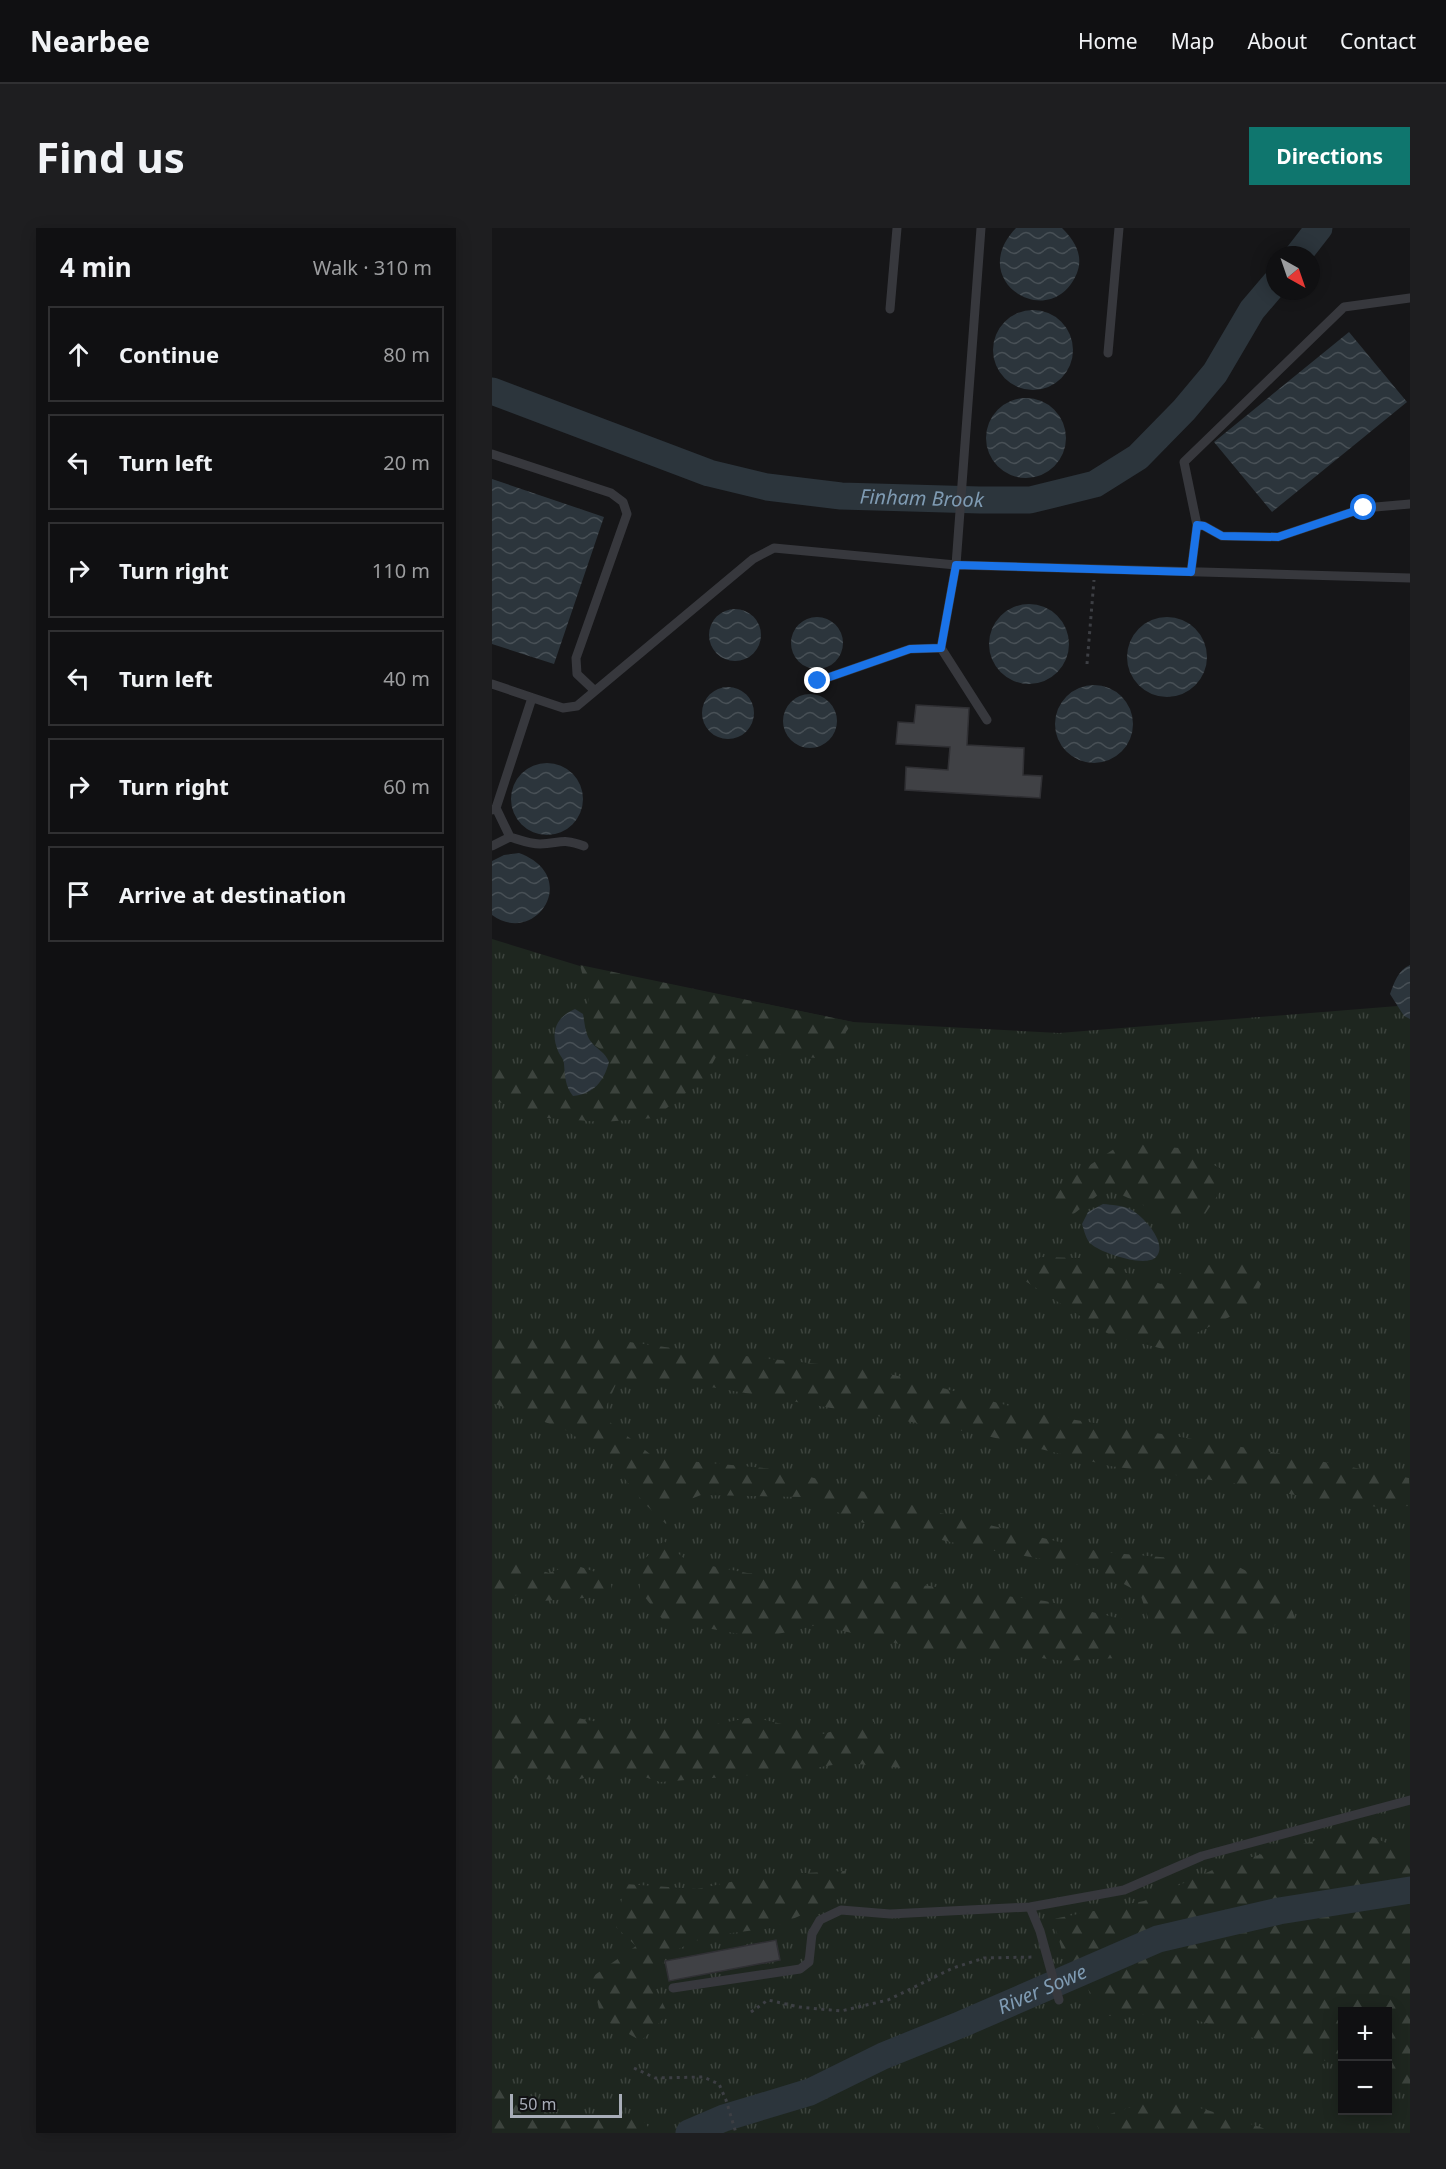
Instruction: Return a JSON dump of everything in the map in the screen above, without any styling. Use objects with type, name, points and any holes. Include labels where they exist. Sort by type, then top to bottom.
[{"type":"lane","points":[[890,309],[897,228]]},
{"type":"lane","points":[[981,228],[956,565],[941,648],[987,720]]},
{"type":"lane","points":[[1108,353],[1119,228]]},
{"type":"lane","points":[[1191,572],[1197,525],[1184,462],[1344,307],[1410,298]]},
{"type":"lane","points":[[492,454],[611,493],[623,501],[627,514],[576,658],[577,674],[595,691]]},
{"type":"lane","points":[[1197,525],[1204,526],[1222,536],[1278,537],[1364,508],[1410,504]]},
{"type":"lane","points":[[492,684],[563,708],[577,706],[753,559],[774,548],[956,565],[1410,578]]},
{"type":"lane","points":[[818,681],[910,649],[941,648]]},
{"type":"lane","points":[[532,698],[494,809],[510,837],[540,844],[568,840],[584,846]]},
{"type":"lane","points":[[492,846],[510,837]]},
{"type":"lane","points":[[673,1988],[800,1970],[809,1962],[812,1934],[820,1920],[841,1910],[890,1914],[1030,1906],[1124,1890],[1202,1856],[1410,1800]]},
{"type":"lane","points":[[1030,1906],[1040,1931],[1059,2001]]},
{"type":"path","points":[[1087,664],[1095,569]]},
{"type":"path","points":[[751,2012],[768,2000],[799,2007],[841,2011],[888,2000],[953,1968],[984,1958],[1038,1957],[1050,1965]]},
{"type":"path","points":[[634,2068],[655,2078],[703,2077],[719,2084],[736,2133]]},
{"type":"green space","points":[[492,939],[580,966],[853,1022],[1059,1033],[1410,1005],[1410,2133],[492,2133]]},
{"type":"green space","points":[[580,965],[853,1022],[827,1059],[774,1054],[716,1057],[704,1079],[654,1118],[603,1122],[533,1117],[492,1101],[492,1064],[512,1070],[531,1059],[558,1051],[564,1065],[568,1090],[604,1051],[594,1045],[587,1036],[583,1014],[589,1000]]},
{"type":"green space","points":[[1123,1143],[1179,1148],[1232,1174],[1205,1214],[1166,1220],[1143,1205],[1107,1188],[1071,1216],[1053,1217],[1046,1203],[1081,1171]]},
{"type":"green space","points":[[1040,1257],[1080,1258],[1161,1284],[1191,1267],[1242,1261],[1261,1284],[1244,1310],[1163,1349],[1110,1335],[1022,1279]]},
{"type":"green space","points":[[492,1335],[587,1336],[679,1349],[875,1370],[1039,1414],[1266,1451],[1409,1478],[1410,1506],[1379,1507],[1320,1500],[1240,1484],[1110,1466],[975,1433],[676,1381],[617,1382],[602,1416],[655,1458],[785,1470],[948,1515],[1101,1552],[1231,1563],[1287,1592],[1295,1619],[1242,1635],[1155,1639],[1140,1593],[1095,1568],[978,1548],[860,1522],[803,1497],[701,1495],[673,1506],[666,1524],[644,1503],[609,1459],[564,1429],[492,1403]]},
{"type":"green space","points":[[664,1541],[687,1561],[747,1573],[875,1579],[1045,1601],[1122,1619],[1124,1637],[1116,1658],[1064,1661],[996,1652],[930,1651],[817,1625],[761,1638],[663,1620],[640,1591],[639,1564]]},
{"type":"green space","points":[[508,1560],[549,1573],[572,1564],[610,1577],[612,1592],[599,1597],[541,1601],[517,1595],[492,1602],[492,1561]]},
{"type":"green space","points":[[492,1712],[552,1713],[613,1725],[696,1728],[753,1717],[823,1734],[871,1720],[902,1747],[903,1768],[845,1763],[789,1772],[660,1782],[620,1769],[576,1780],[502,1778],[492,1783]]},
{"type":"green space","points":[[1358,1830],[1410,1854],[1410,2090],[1392,2083],[1392,2007],[1338,2007],[1338,2065],[1177,2014],[1107,2016],[1063,1954],[1053,1919],[1144,1901],[1228,1863]]},
{"type":"green space","points":[[846,1871],[838,1899],[772,1928],[707,1936],[665,1955],[655,1988],[668,2014],[641,2041],[601,2018],[592,1977],[636,1946],[616,1927],[625,1884],[697,1889],[764,1875]]},
{"type":"green space","points":[[492,2080],[505,2091],[560,2120],[591,2115],[640,2117],[653,2133],[492,2133]]},
{"type":"green space","points":[[1155,2099],[1204,2109],[1278,2133],[1100,2133],[1095,2119]]},
{"type":"water","points":[[1016,228],[1062,228],[1070,238],[1077,248],[1079,266],[1065,291],[1050,299],[1033,300],[1018,294],[1006,282],[1000,266],[1003,248]]},
{"type":"water","points":[[1033,310],[1048,313],[1061,322],[1070,335],[1073,350],[1070,365],[1061,378],[1048,387],[1033,390],[1018,387],[1005,378],[996,365],[993,350],[996,335],[1005,322],[1018,313]]},
{"type":"water","points":[[1349,332],[1407,402],[1272,512],[1214,442]]},
{"type":"water","points":[[1018,398],[1034,398],[1055,409],[1066,430],[1066,446],[1055,467],[1034,478],[1018,478],[1004,472],[992,460],[986,446],[986,430],[992,416],[1004,404]]},
{"type":"water","points":[[492,479],[604,517],[554,664],[492,644]]},
{"type":"water","points":[[1029,604],[1044,607],[1057,616],[1066,629],[1069,644],[1066,659],[1057,672],[1044,681],[1029,684],[1014,681],[1001,672],[992,659],[989,644],[992,629],[1001,616],[1014,607]]},
{"type":"water","points":[[730,609],[740,609],[750,613],[757,620],[761,635],[757,650],[750,657],[740,661],[730,661],[720,657],[713,650],[709,640],[709,630],[713,620],[720,613]]},
{"type":"water","points":[[812,617],[822,617],[836,624],[843,643],[836,662],[822,669],[812,669],[802,665],[795,658],[791,648],[791,638],[795,628],[802,621]]},
{"type":"water","points":[[1159,617],[1175,617],[1190,623],[1201,634],[1207,649],[1207,665],[1201,680],[1190,691],[1175,697],[1159,697],[1144,691],[1133,680],[1127,665],[1127,649],[1133,634],[1144,623]]},
{"type":"water","points":[[1094,685],[1109,688],[1122,696],[1130,709],[1133,724],[1130,739],[1122,752],[1109,760],[1094,763],[1079,760],[1066,752],[1058,739],[1055,724],[1058,709],[1066,696],[1079,688]]},
{"type":"water","points":[[728,687],[738,689],[746,695],[752,703],[754,713],[752,723],[746,731],[738,737],[728,739],[718,737],[710,731],[704,723],[702,713],[704,703],[710,695],[718,689]]},
{"type":"water","points":[[810,694],[820,696],[829,702],[835,711],[837,721],[835,731],[829,740],[820,746],[810,748],[800,746],[791,740],[785,731],[783,721],[785,711],[791,702],[800,696]]},
{"type":"water","points":[[547,763],[561,766],[573,773],[580,785],[583,799],[580,813],[573,825],[561,832],[547,835],[533,832],[521,825],[514,813],[511,799],[514,785],[521,773],[533,766]]},
{"type":"water","points":[[519,853],[538,864],[548,877],[550,891],[546,905],[536,916],[524,922],[508,922],[492,915],[492,861],[504,855]]},
{"type":"water","points":[[1410,965],[1410,1019],[1404,1016],[1390,994],[1399,973]]},
{"type":"water","points":[[575,1009],[583,1014],[590,1040],[609,1062],[597,1085],[587,1093],[573,1096],[567,1085],[564,1062],[558,1051],[555,1031],[563,1016]]},
{"type":"water","points":[[1103,1204],[1127,1208],[1147,1223],[1159,1244],[1156,1257],[1143,1261],[1124,1258],[1091,1244],[1082,1224],[1088,1212]]},
{"type":"building","points":[[916,705],[969,708],[967,745],[1024,748],[1023,775],[1042,776],[1040,798],[905,790],[906,767],[948,770],[950,747],[896,744],[898,722],[914,723]]},
{"type":"building","points":[[776,1940],[780,1960],[669,1981],[665,1961]]},
{"type":"waterway","name":"Finham Brook","points":[[1305,246],[1319,228]]},
{"type":"waterway","name":"Finham Brook","points":[[492,391],[709,473],[767,487],[841,496],[1030,500],[1095,484],[1138,457],[1184,410],[1215,373],[1252,310],[1266,294]]},
{"type":"waterway","name":"River Sowe","points":[[689,2133],[724,2118],[810,2092],[883,2056],[1158,1939],[1279,1911],[1410,1890]]},
{"type":"route","points":[[818,681],[910,649],[941,648],[956,565],[1191,572],[1197,525],[1204,526],[1222,536],[1278,537],[1364,508]]}]
